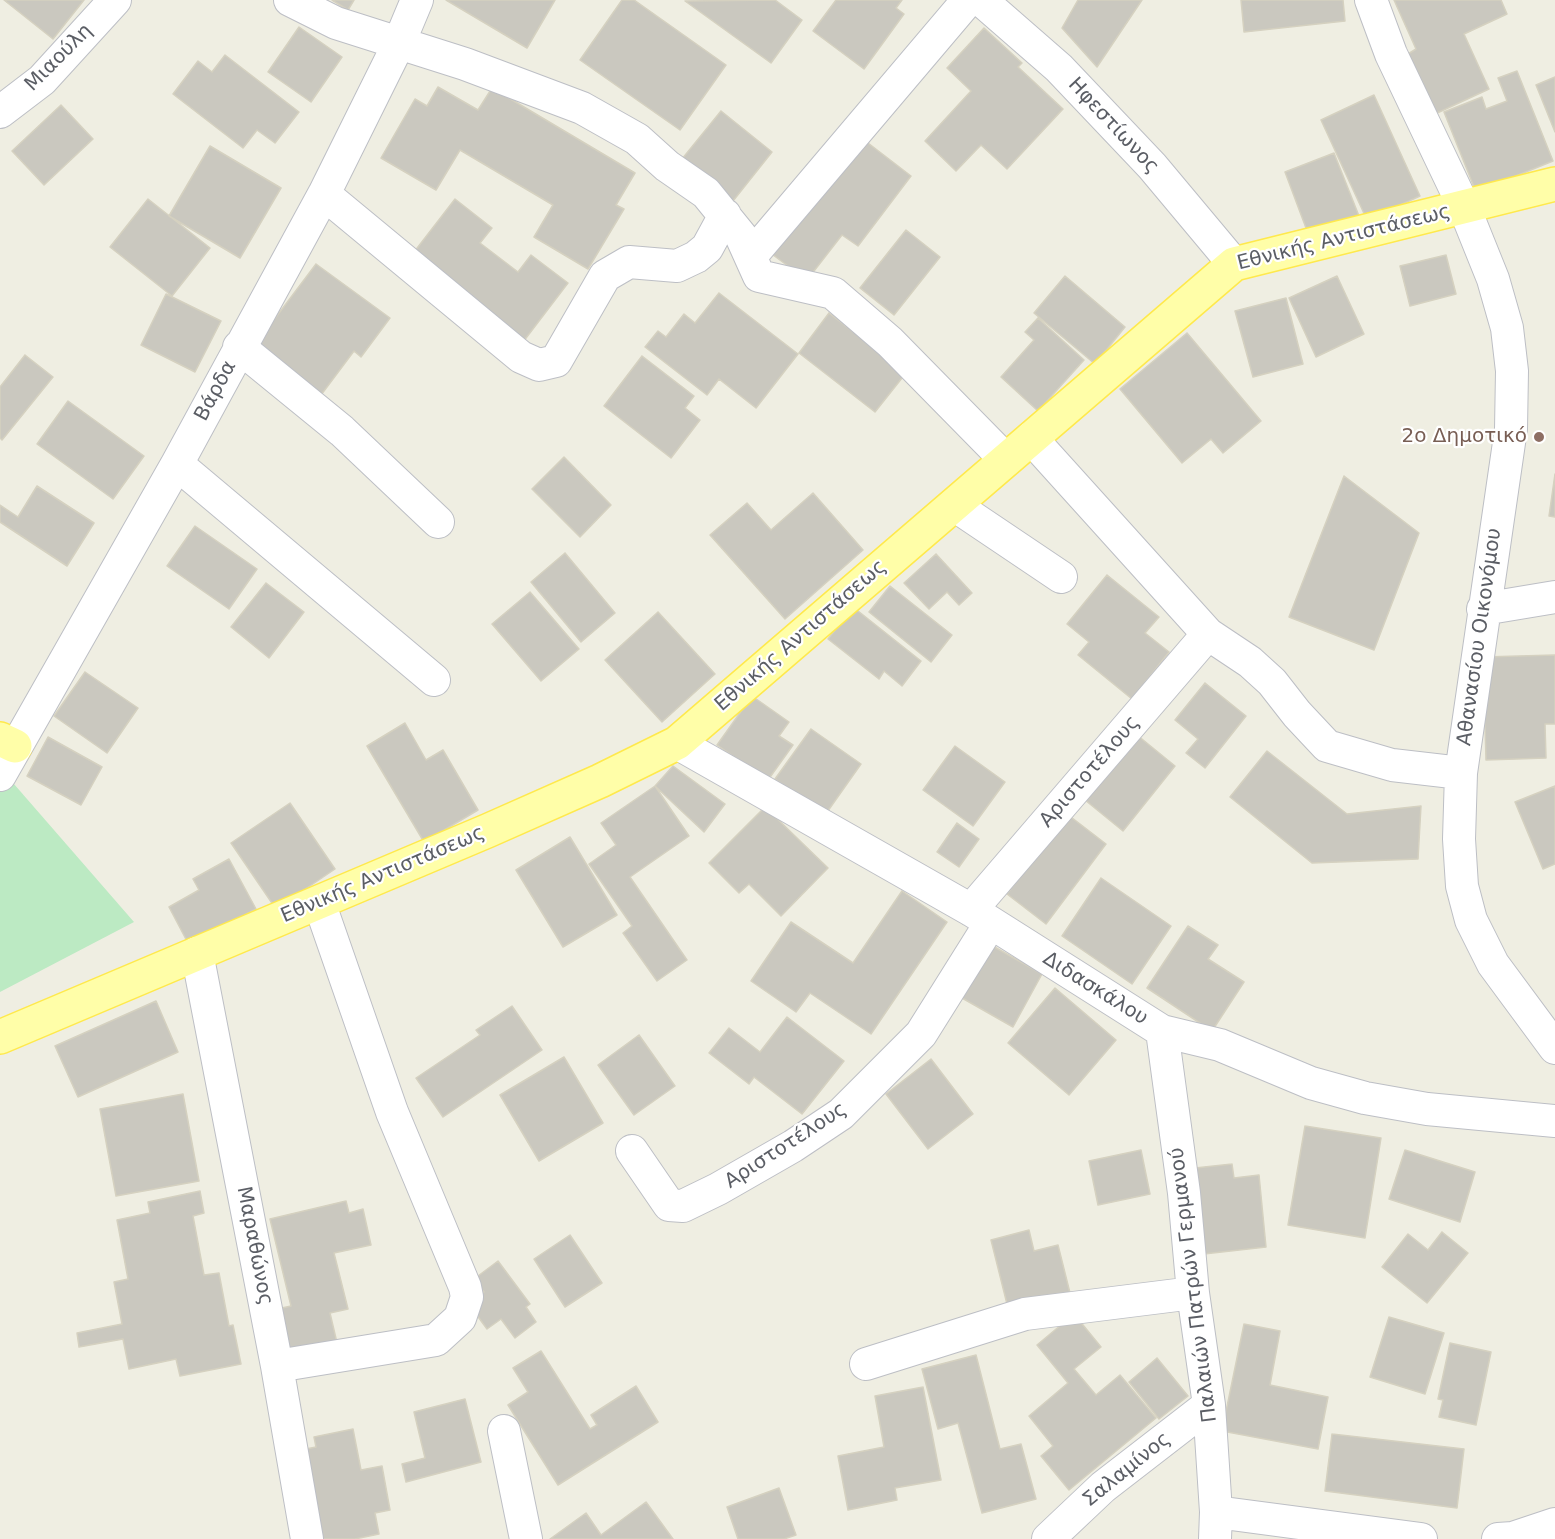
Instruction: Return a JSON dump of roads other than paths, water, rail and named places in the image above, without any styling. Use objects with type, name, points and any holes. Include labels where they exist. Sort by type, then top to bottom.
[{"type":"main road","name":"Εθνικής Αντιστάσεως","points":[[0,1037],[600,781],[677,742],[1234,264],[1555,184]]},
{"type":"street","name":"Μιαούλη","points":[[0,112],[42,80],[115,0]]},
{"type":"street","points":[[290,0],[336,23],[465,64],[582,108],[637,139],[667,166],[706,193],[725,214],[741,236],[759,276],[833,293],[890,342],[1006,460]]},
{"type":"street","name":"Βάρδα","points":[[0,775],[8,742],[177,464],[324,194],[399,44],[417,0]]},
{"type":"street","points":[[751,256],[968,0]]},
{"type":"street","name":"Ηφεστίωνος","points":[[981,0],[1059,68],[1152,166],[1234,264]]},
{"type":"street","name":"Αθανασίου Οικονόμου","points":[[1371,0],[1391,54],[1464,207],[1493,279],[1507,328],[1512,371],[1511,429],[1483,609],[1461,773],[1459,839],[1462,886],[1471,920],[1493,964],[1555,1048]]},
{"type":"street","points":[[324,194],[521,357],[539,365],[556,361],[605,276],[629,262],[677,266],[696,257],[707,248],[725,214]]},
{"type":"street","points":[[239,347],[342,431],[438,522]]},
{"type":"street","points":[[1031,438],[1208,634],[1250,662],[1272,682],[1297,714],[1327,746],[1392,765],[1461,773]]},
{"type":"street","points":[[177,464],[434,680]]},
{"type":"street","points":[[954,505],[1061,577]]},
{"type":"street","points":[[1483,609],[1555,597]]},
{"type":"street","name":"Αριστοτέλους","points":[[632,1152],[669,1205],[683,1206],[718,1189],[793,1146],[841,1114],[921,1034],[981,917],[1208,634]]},
{"type":"street","name":"Διδασκάλου","points":[[677,742],[981,917],[1162,1031],[1220,1045],[1311,1083],[1365,1098],[1427,1109],[1555,1121]]},
{"type":"street","points":[[277,1366],[436,1340],[460,1318],[467,1297],[465,1287],[392,1112],[319,902]]},
{"type":"street","name":"Μαραθώνος","points":[[197,953],[277,1366],[307,1539]]},
{"type":"street","name":"Παλαιών Πατρών Γερμανού","points":[[1162,1031],[1184,1193],[1193,1293],[1209,1405],[1216,1525]]},
{"type":"street","points":[[866,1364],[1025,1314],[1193,1293]]},
{"type":"street","name":"Σαλαμίνος","points":[[1048,1539],[1103,1486],[1209,1405]]},
{"type":"street","points":[[504,1431],[526,1539]]},
{"type":"street","points":[[1498,1539],[1513,1538],[1555,1524]]},
{"type":"street","points":[[1216,1525],[1421,1539]]},
{"type":"place","name":"2ο Δημοτικό","points":[[1539,437]]}]
